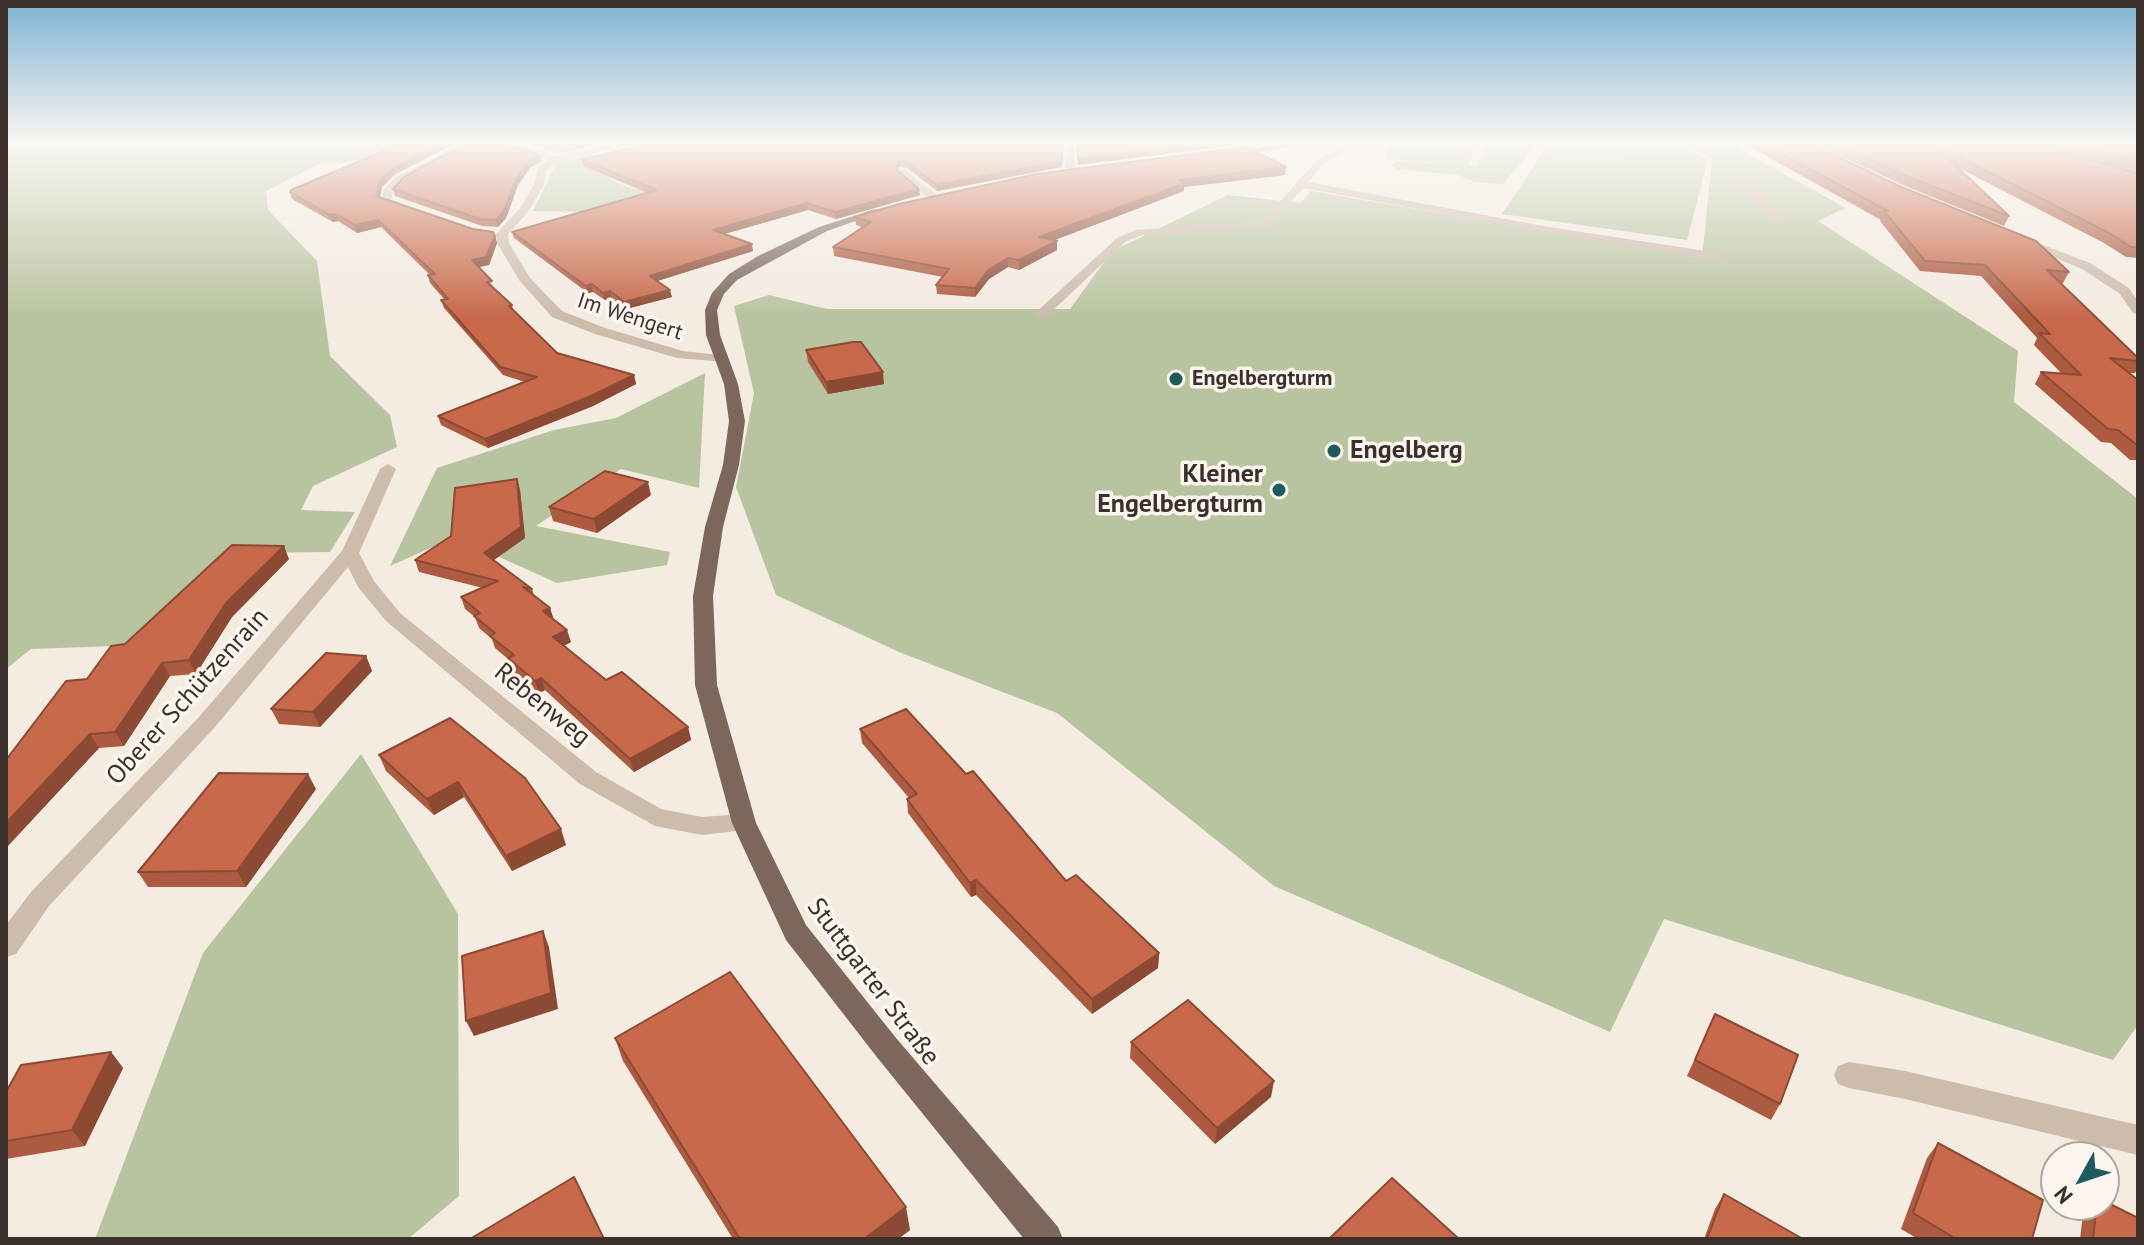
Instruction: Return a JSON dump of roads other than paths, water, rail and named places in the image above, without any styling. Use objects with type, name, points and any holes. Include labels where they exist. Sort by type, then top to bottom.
[{"type":"main road","name":"Stuttgarter Straße","points":[[915,201],[823,229],[733,277],[718,293],[711,310],[713,335],[731,384],[737,421],[731,465],[714,527],[703,596],[706,685],[744,823],[796,932],[886,1047],[1046,1239]]},
{"type":"street","points":[[388,201],[428,215]]},
{"type":"street","name":"Im Wengert","points":[[529,201],[524,210],[496,234],[525,280],[557,314],[600,331],[682,355],[723,359]]},
{"type":"street","points":[[1040,315],[1121,240],[1140,232],[1266,224],[1285,201]]},
{"type":"street","points":[[1393,201],[1719,257]]},
{"type":"street","points":[[1761,201],[1781,221]]},
{"type":"street","points":[[2012,237],[2086,266],[2125,291],[2138,310]]},
{"type":"street","name":"Oberer Schützenrain","points":[[6,946],[40,899],[207,722],[350,553],[388,469]]},
{"type":"street","name":"Rebenweg","points":[[350,553],[365,583],[393,617],[588,778],[655,817],[702,826],[744,823]]},
{"type":"street","points":[[1849,1075],[1920,1088],[2138,1140]]},
{"type":"place","name":"Engelbergturm","points":[[1176,379]]},
{"type":"place","name":"Engelberg","points":[[1334,451]]},
{"type":"place","name":"Kleiner Engelbergturm","points":[[1279,490]]}]
